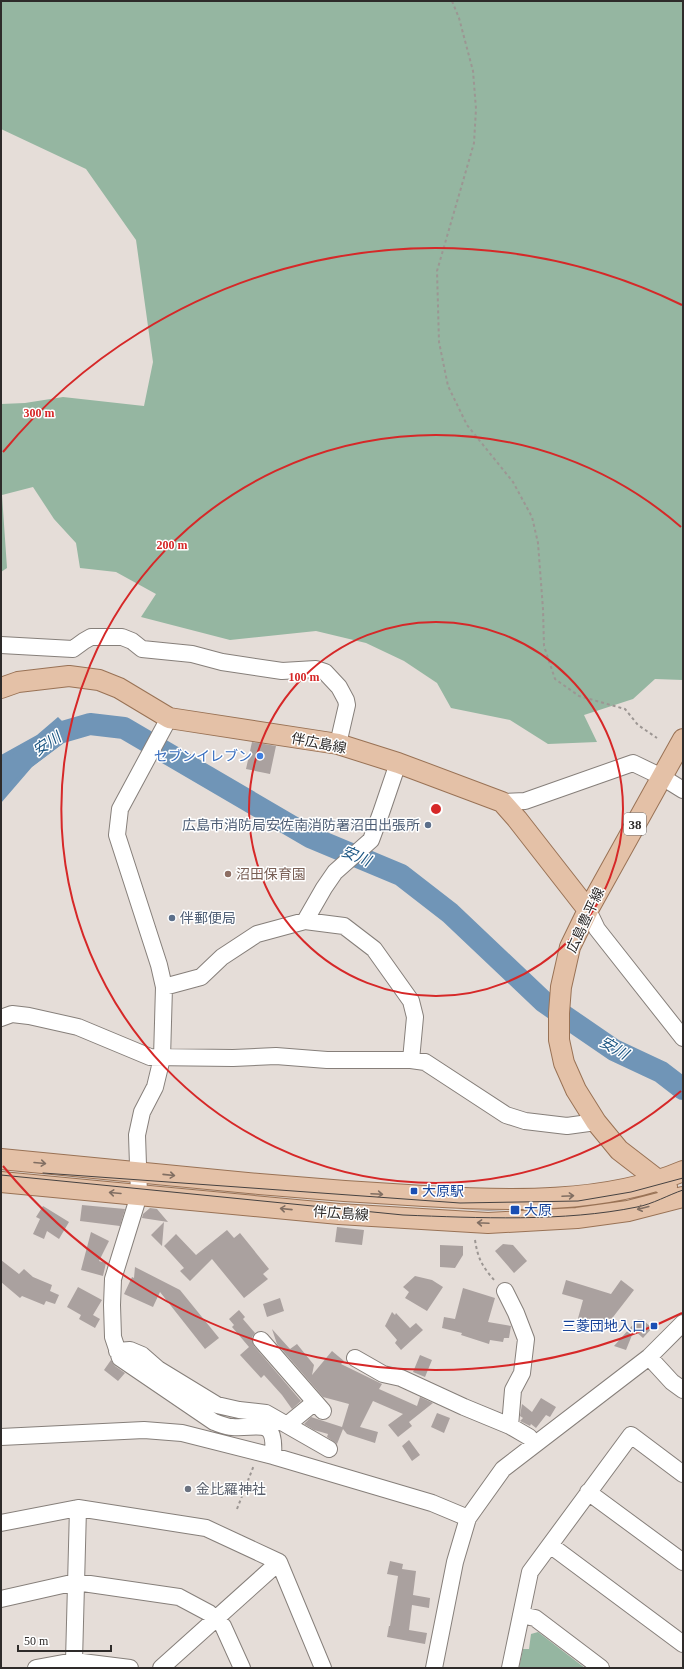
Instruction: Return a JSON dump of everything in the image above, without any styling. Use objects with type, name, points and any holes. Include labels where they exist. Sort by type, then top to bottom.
[{"type":"main road","name":"伴広島線","points":[[1,688],[18,682],[68,676],[99,680],[120,688],[167,722],[338,744],[398,763],[502,802],[588,910]]},
{"type":"main road","name":"広島豊平線","points":[[682,1198],[659,1182],[619,1150],[596,1122],[576,1090],[564,1063],[560,1040],[559,1012],[561,987],[570,947],[588,910],[683,739]]},
{"type":"main road","name":"伴広島線","points":[[1,1159],[338,1192],[486,1200],[572,1196],[616,1192],[659,1182]]},
{"type":"main road","points":[[659,1182],[683,1171]]},
{"type":"main road","name":"伴広島線","points":[[1,1182],[339,1214],[488,1223],[577,1218],[628,1211],[682,1198]]},
{"type":"main road","points":[[338,1192],[339,1214]]},
{"type":"street","points":[[1,645],[74,649],[91,637],[122,637],[132,641],[142,649],[192,654],[222,662],[282,671],[316,669],[324,672],[340,687],[346,700],[347,705],[338,744]]},
{"type":"street","points":[[167,722],[120,808],[117,835],[159,966],[164,987],[162,1058],[155,1087],[142,1112],[138,1135],[139,1194],[113,1279],[113,1337],[120,1358],[214,1422],[232,1427],[260,1425],[268,1429],[274,1439],[273,1456]]},
{"type":"street","points":[[306,921],[324,888],[335,872],[371,840],[398,763]]},
{"type":"street","points":[[502,802],[525,801],[634,763],[662,777],[683,790]]},
{"type":"street","points":[[588,910],[597,929],[683,1038]]},
{"type":"street","points":[[164,987],[201,977],[222,957],[257,934],[306,921],[344,926],[374,949],[411,1001],[415,1017],[411,1060]]},
{"type":"street","points":[[1,1018],[12,1014],[30,1016],[78,1027],[150,1057],[276,1056],[327,1060],[411,1060],[425,1062],[506,1115],[525,1121],[567,1126],[596,1122]]},
{"type":"street","points":[[504,1291],[516,1313],[526,1339],[522,1373],[513,1390],[510,1426]]},
{"type":"street","points":[[434,1668],[455,1562],[468,1518],[504,1469],[534,1444],[649,1357],[683,1323]]},
{"type":"street","points":[[261,1340],[319,1406],[287,1425]]},
{"type":"street","points":[[117,1351],[130,1350],[142,1355],[158,1369],[217,1405],[239,1410],[266,1413],[329,1449]]},
{"type":"street","points":[[649,1357],[672,1382],[683,1390]]},
{"type":"street","points":[[354,1358],[384,1374],[401,1378],[510,1426],[529,1438],[534,1444]]},
{"type":"street","points":[[1,1437],[144,1430],[182,1433],[273,1456],[432,1503],[468,1518]]},
{"type":"street","points":[[510,1668],[530,1572],[630,1435],[683,1474]]},
{"type":"street","points":[[588,1492],[683,1562]]},
{"type":"street","points":[[76,1664],[78,1508]]},
{"type":"street","points":[[1,1523],[78,1508],[206,1528],[279,1562],[322,1668]]},
{"type":"street","points":[[550,1545],[683,1644]]},
{"type":"street","points":[[161,1668],[279,1562]]},
{"type":"street","points":[[1,1599],[76,1582],[179,1597],[209,1613],[223,1626],[242,1668]]},
{"type":"street","points":[[521,1614],[535,1618],[601,1668]]},
{"type":"street","points":[[36,1668],[76,1664],[130,1668]]},
{"type":"path","points":[[452,1],[459,18],[472,71],[476,110],[474,143],[437,271],[440,342],[448,386],[467,425],[512,482],[532,517],[538,543],[544,646],[555,679],[579,696],[625,709],[638,725],[657,738]]},
{"type":"path","points":[[475,1240],[477,1254],[484,1268],[504,1291]]},
{"type":"path","points":[[237,1509],[255,1462]]},
{"type":"green space","points":[[1,1],[683,1],[683,680],[655,679],[633,699],[584,715],[597,742],[548,744],[510,720],[451,708],[437,683],[404,661],[366,643],[316,631],[230,640],[141,617],[156,594],[116,572],[80,568],[76,543],[54,519],[33,487],[2,495],[7,568],[1,572],[1,404],[25,403],[63,397],[144,406],[153,362],[136,240],[86,169],[1,129]]},
{"type":"green space","points":[[538,1632],[585,1668],[519,1668],[523,1649],[529,1649],[531,1634]]},
{"type":"water","points":[[58,717],[75,734],[32,767],[1,803],[1,755],[37,735]]},
{"type":"building","points":[[252,742],[276,746],[270,774],[246,769]]},
{"type":"building","points":[[82,1205],[125,1209],[120,1226],[80,1221]]},
{"type":"building","points":[[43,1206],[69,1222],[59,1239],[47,1231],[44,1239],[33,1234],[40,1219],[36,1217]]},
{"type":"building","points":[[150,1208],[157,1209],[168,1222],[142,1218],[143,1214]]},
{"type":"building","points":[[457,1209],[488,1210],[507,1210],[488,1211]]},
{"type":"building","points":[[164,1222],[162,1246],[151,1235]]},
{"type":"building","points":[[337,1227],[364,1230],[362,1245],[335,1242]]},
{"type":"building","points":[[227,1230],[234,1238],[240,1233],[269,1269],[263,1274],[268,1279],[244,1298],[212,1259],[190,1281],[180,1271],[184,1268],[164,1246],[176,1234],[196,1255]]},
{"type":"building","points":[[91,1232],[109,1241],[99,1261],[106,1263],[103,1276],[81,1270]]},
{"type":"building","points":[[503,1244],[513,1245],[527,1261],[514,1273],[495,1251]]},
{"type":"building","points":[[440,1245],[463,1246],[463,1255],[455,1268],[440,1267]]},
{"type":"building","points":[[1,1260],[19,1274],[24,1269],[33,1277],[52,1285],[50,1291],[59,1295],[55,1304],[46,1301],[44,1305],[22,1296],[20,1298],[1,1282]]},
{"type":"building","points":[[135,1267],[180,1290],[219,1338],[205,1349],[160,1292],[153,1307],[124,1294],[132,1277],[134,1278]]},
{"type":"building","points":[[415,1276],[432,1280],[443,1287],[427,1311],[405,1298],[409,1292],[403,1287]]},
{"type":"building","points":[[566,1280],[611,1294],[621,1280],[634,1290],[603,1330],[577,1322],[583,1300],[562,1294]]},
{"type":"building","points":[[78,1287],[102,1300],[93,1315],[100,1319],[95,1328],[79,1319],[81,1315],[67,1307]]},
{"type":"building","points":[[463,1288],[495,1298],[488,1322],[511,1326],[509,1338],[504,1338],[503,1342],[490,1340],[489,1344],[461,1335],[462,1333],[442,1328],[444,1317],[455,1319]]},
{"type":"building","points":[[280,1298],[284,1311],[267,1317],[263,1304]]},
{"type":"building","points":[[239,1310],[245,1317],[243,1319],[255,1333],[252,1337],[254,1346],[301,1401],[292,1409],[264,1375],[261,1378],[240,1355],[249,1347],[232,1327],[234,1325],[229,1319]]},
{"type":"building","points":[[392,1312],[395,1315],[396,1313],[410,1328],[416,1323],[423,1330],[401,1350],[395,1343],[397,1340],[385,1326]]},
{"type":"building","points":[[638,1319],[642,1319],[652,1328],[643,1338],[634,1330],[626,1350],[614,1346]]},
{"type":"building","points":[[272,1329],[290,1349],[297,1344],[314,1365],[312,1375],[332,1351],[344,1361],[341,1364],[382,1384],[379,1389],[417,1406],[420,1397],[433,1403],[409,1422],[412,1426],[398,1437],[388,1425],[403,1414],[373,1401],[360,1427],[378,1432],[375,1443],[347,1434],[343,1429],[337,1444],[327,1437],[328,1434],[314,1430],[304,1424],[311,1417],[342,1427],[349,1404],[323,1397],[277,1344]]},
{"type":"building","points":[[420,1355],[432,1360],[425,1377],[413,1372]]},
{"type":"building","points":[[111,1360],[115,1366],[125,1373],[118,1381],[104,1370]]},
{"type":"building","points":[[541,1398],[556,1407],[550,1417],[546,1415],[536,1428],[531,1424],[530,1426],[520,1421],[523,1418],[520,1416],[522,1404],[532,1412]]},
{"type":"building","points":[[437,1413],[450,1418],[444,1433],[431,1427]]},
{"type":"building","points":[[409,1440],[420,1455],[412,1461],[402,1446]]},
{"type":"building","points":[[390,1561],[403,1564],[402,1569],[416,1571],[413,1595],[430,1598],[429,1608],[412,1605],[409,1630],[427,1633],[425,1644],[387,1637],[398,1576],[387,1574]]},
{"type":"waterway","name":"安川","points":[[1,776],[59,733],[90,724],[124,728],[310,837],[401,875],[450,913],[544,1002],[614,1050],[661,1072],[683,1089]]},
{"type":"tram line","points":[[43,1173],[460,1203],[578,1201],[631,1192],[683,1178]]},
{"type":"tram line","points":[[1,1175],[403,1215],[491,1218],[551,1217],[609,1212],[643,1206],[683,1190]]},
{"type":"place","name":"セブンイレブン","points":[[260,756]]},
{"type":"place","name":"広島市消防局安佐南消防署沼田出張所","points":[[428,825]]},
{"type":"place","name":"沼田保育園","points":[[228,874]]},
{"type":"place","name":"伴郵便局","points":[[172,918]]},
{"type":"place","name":"大原駅","points":[[414,1191]]},
{"type":"place","name":"大原","points":[[515,1210]]},
{"type":"place","name":"三菱団地入口","points":[[654,1326]]},
{"type":"place","name":"金比羅神社","points":[[188,1489]]}]
